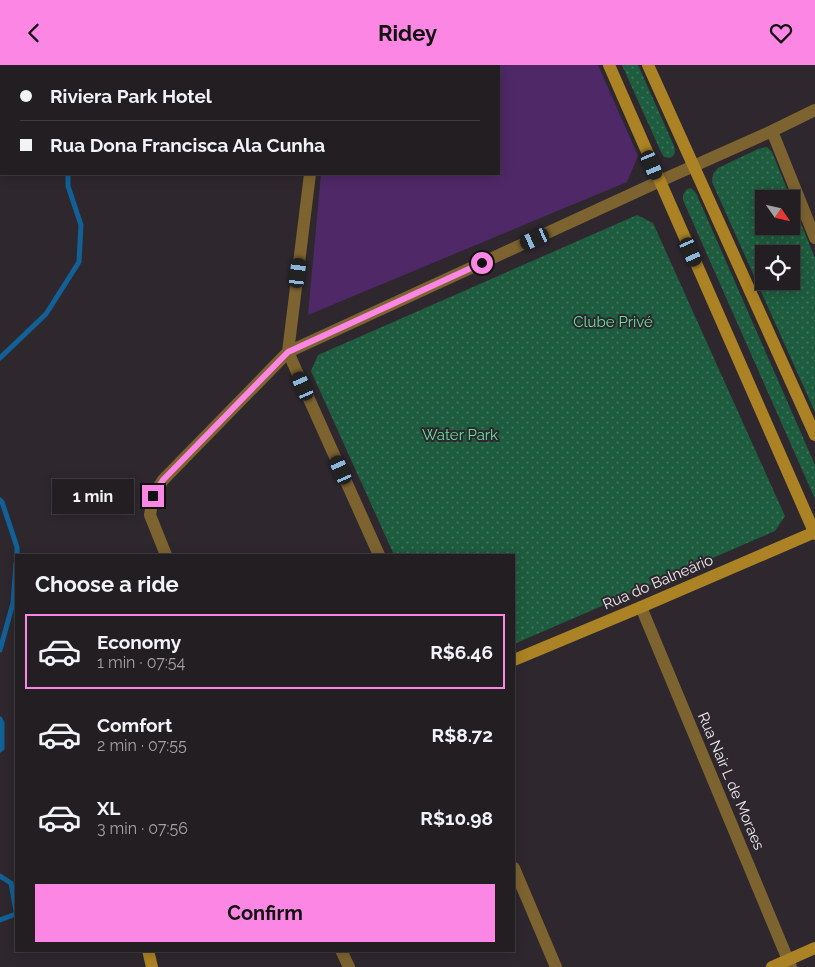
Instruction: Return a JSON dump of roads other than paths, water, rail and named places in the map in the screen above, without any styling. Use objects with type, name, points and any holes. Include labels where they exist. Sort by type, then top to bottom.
[{"type":"main road","points":[[609,65],[815,533]]},
{"type":"main road","points":[[648,65],[815,435]]},
{"type":"main road","name":"Rua do Balneário","points":[[515,660],[815,533]]},
{"type":"main road","points":[[772,967],[790,963],[815,948]]},
{"type":"main road","points":[[148,952],[152,967]]},
{"type":"street","points":[[166,554],[150,515],[153,496],[163,480],[288,352],[815,110]]},
{"type":"street","points":[[772,131],[815,238]]},
{"type":"street","points":[[310,175],[288,352],[379,554]]},
{"type":"street","name":"Rua Nair L de Moraes","points":[[641,607],[790,963]]},
{"type":"street","points":[[515,870],[556,967]]},
{"type":"street","points":[[342,952],[348,967]]},
{"type":"waterway","points":[[0,358],[46,314],[79,262],[81,225],[68,186],[68,175]]},
{"type":"waterway","points":[[0,500],[17,547],[17,554]]},
{"type":"waterway","points":[[0,650],[13,603],[15,576]]},
{"type":"waterway","points":[[0,719],[2,723],[2,748],[0,750]]},
{"type":"waterway","points":[[0,876],[11,883],[15,905]]},
{"type":"waterway","points":[[0,920],[15,914]]},
{"type":"park label","name":"Clube Privé","points":[[613,322]]},
{"type":"park label","name":"Water Park","points":[[460,435]]}]
